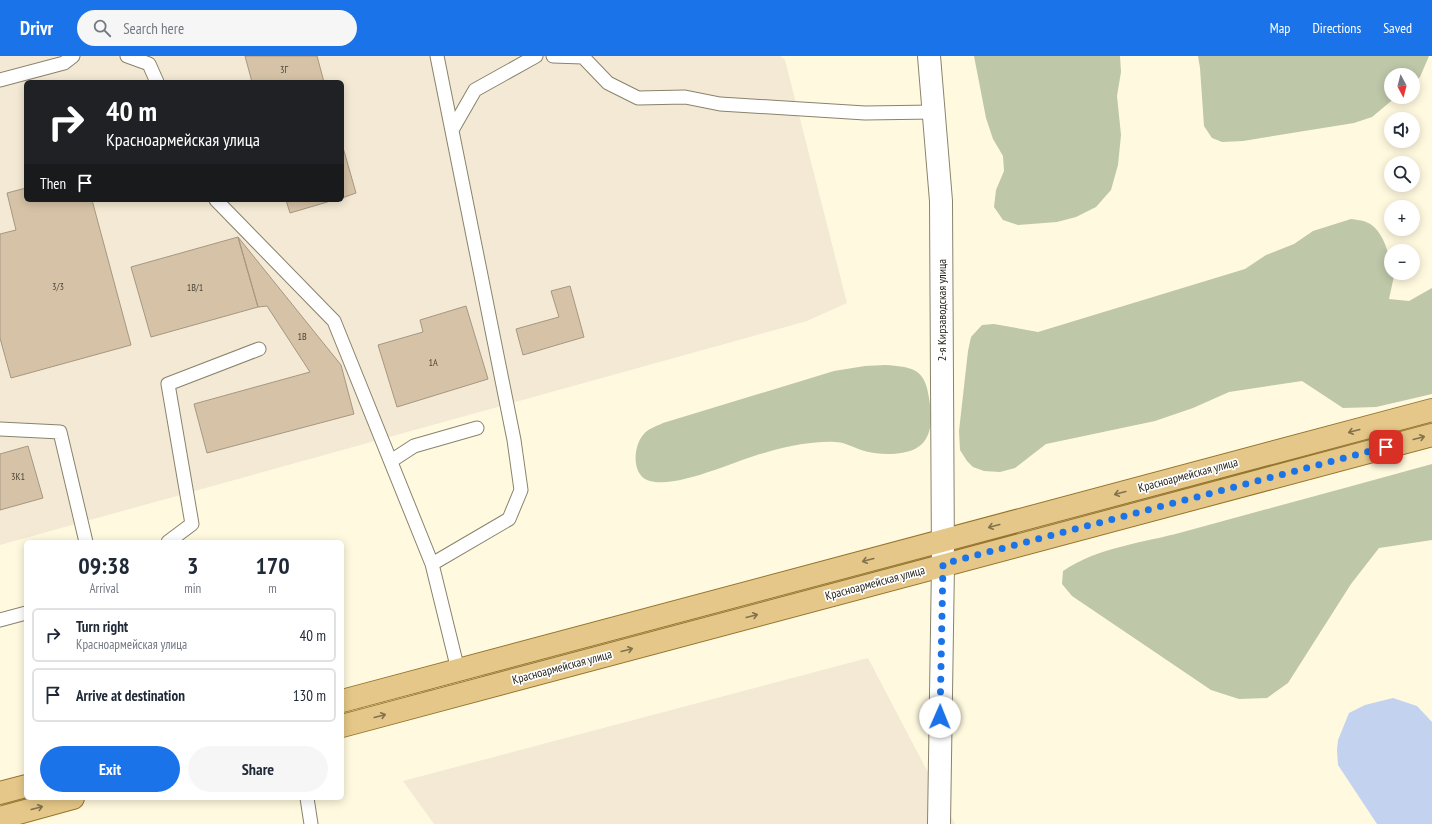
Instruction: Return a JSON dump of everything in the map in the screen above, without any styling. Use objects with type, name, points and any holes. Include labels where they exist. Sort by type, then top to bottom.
[{"type":"main road","name":"Красноармейская улица","points":[[344,700],[1432,410]]},
{"type":"main road","name":"Красноармейская улица","points":[[344,725],[943,564],[1432,435]]},
{"type":"main road","points":[[0,793],[24,787]]},
{"type":"main road","points":[[0,818],[66,800]]},
{"type":"street","name":"2-я Кирзаводская улица","points":[[928,56],[941,201],[943,564],[938,824]]},
{"type":"lane","points":[[0,80],[64,63],[73,56]]},
{"type":"lane","points":[[127,56],[150,60],[155,80]]},
{"type":"lane","points":[[432,564],[509,519],[521,490],[514,440],[437,56]]},
{"type":"lane","points":[[452,130],[475,90],[536,56]]},
{"type":"lane","points":[[553,56],[583,57],[608,83],[638,98],[685,97],[720,104],[865,113],[934,112]]},
{"type":"lane","points":[[218,202],[334,321],[432,564],[458,670]]},
{"type":"lane","points":[[171,540],[192,524],[168,384],[259,349]]},
{"type":"lane","points":[[391,461],[414,446],[477,428]]},
{"type":"lane","points":[[0,429],[60,432],[86,540]]},
{"type":"lane","points":[[0,620],[24,614]]},
{"type":"lane","points":[[307,800],[311,824]]},
{"type":"shaded area","points":[[0,56],[780,56],[785,60],[847,303],[807,321],[0,545]]},
{"type":"shaded area","points":[[868,658],[955,824],[434,824],[403,781]]},
{"type":"green space","points":[[974,56],[1120,56],[1121,72],[1117,96],[1121,135],[1118,165],[1111,190],[1096,207],[1076,217],[1057,222],[1018,225],[1003,220],[994,207],[996,190],[1004,171],[1003,156],[993,139],[986,118]]},
{"type":"green space","points":[[1198,56],[1429,56],[1420,77],[1420,68],[1384,68],[1384,104],[1388,104],[1372,117],[1354,123],[1243,141],[1222,142],[1212,138],[1204,126]]},
{"type":"green space","points":[[1351,219],[1364,221],[1372,225],[1377,230],[1385,244],[1384,280],[1393,280],[1389,299],[1409,301],[1432,288],[1432,394],[1376,407],[1343,408],[1302,381],[1229,392],[1193,408],[1155,421],[1046,444],[1015,468],[1000,472],[984,471],[973,467],[967,461],[960,450],[959,431],[968,351],[971,337],[982,325],[994,324],[1038,332],[1245,269],[1266,255],[1294,244],[1313,231]]},
{"type":"green space","points":[[885,365],[910,368],[916,371],[924,380],[927,388],[931,412],[929,433],[921,445],[915,449],[896,454],[881,454],[861,450],[842,443],[819,442],[773,450],[705,473],[672,481],[658,482],[647,480],[642,477],[639,472],[636,460],[637,446],[647,431],[663,423],[834,371],[865,366]]},
{"type":"green space","points":[[1432,464],[1432,540],[1379,548],[1351,584],[1288,683],[1267,698],[1239,699],[1211,690],[1072,596],[1062,584],[1063,571],[1091,556],[1106,551],[1183,532]]},
{"type":"water","points":[[1393,698],[1417,706],[1432,722],[1432,824],[1377,824],[1338,765],[1338,740],[1349,713],[1365,705]]},
{"type":"building","points":[[245,56],[317,56],[323,80],[251,80]]},
{"type":"building","points":[[344,151],[356,193],[344,197]]},
{"type":"building","points":[[24,189],[24,202],[93,202],[131,345],[11,378],[0,338],[0,234],[16,230],[7,193]]},
{"type":"building","points":[[287,202],[327,202],[290,213]]},
{"type":"building","points":[[238,237],[341,365],[354,414],[207,453],[194,404],[310,372],[267,306],[258,307]]},
{"type":"building","points":[[238,237],[258,307],[151,337],[131,267]]},
{"type":"building","points":[[570,286],[584,337],[523,355],[516,329],[559,317],[551,291]]},
{"type":"building","points":[[466,306],[488,379],[397,407],[378,345],[423,332],[420,320]]},
{"type":"building","points":[[28,446],[43,498],[0,510],[0,454]]},
{"type":"route","points":[[940,717],[943,564],[1386,447]]}]
